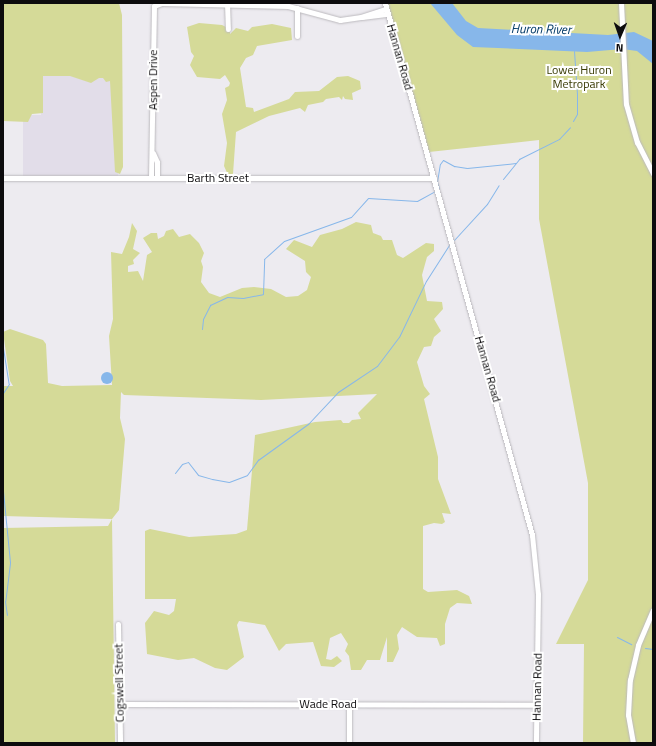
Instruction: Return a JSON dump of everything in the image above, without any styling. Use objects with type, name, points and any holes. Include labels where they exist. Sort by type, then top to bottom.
[{"type":"street","points":[[621,3],[623,88],[629,119],[641,151],[653,174]]},
{"type":"street","name":"Aspen Drive","points":[[154,178],[154,6],[162,4],[227,4]]},
{"type":"street","points":[[228,29],[227,4],[288,6],[334,20],[361,17],[386,9]]},
{"type":"street","points":[[297,8],[297,36]]},
{"type":"street","name":"Hannan Road","points":[[386,9],[532,535],[538,594],[536,743]]},
{"type":"street","name":"Barth Street","points":[[3,178],[434,178]]},
{"type":"street","points":[[633,743],[628,715],[630,680],[638,646],[653,610]]},
{"type":"street","name":"Cogswell Street","points":[[118,624],[120,743]]},
{"type":"street","name":"Wade Road","points":[[119,704],[536,705]]},
{"type":"street","points":[[349,704],[349,743]]},
{"type":"shaded area","points":[[40,74],[117,74],[118,176],[23,177],[23,115],[41,115]]},
{"type":"green space","points":[[3,3],[119,3],[122,15],[123,167],[120,174],[115,172],[110,81],[106,82],[103,78],[99,78],[91,83],[70,76],[43,76],[43,113],[32,114],[28,122],[3,121]]},
{"type":"green space","name":"Lower Huron Metropark","points":[[387,3],[653,3],[653,743],[583,743],[584,644],[556,644],[588,580],[588,483],[539,219],[539,140],[429,152]]},
{"type":"green space","points":[[199,23],[222,25],[230,29],[230,34],[236,28],[248,31],[252,27],[272,24],[291,28],[292,40],[257,46],[253,55],[246,58],[240,68],[246,107],[253,108],[254,112],[289,99],[295,92],[319,91],[337,77],[348,76],[360,81],[361,89],[352,93],[353,100],[345,99],[343,96],[342,100],[339,97],[326,99],[323,102],[308,105],[305,112],[300,108],[269,116],[236,132],[233,174],[228,175],[224,166],[227,143],[222,114],[227,100],[225,88],[229,86],[230,83],[225,75],[220,79],[197,77],[190,65],[194,56],[191,52],[187,27]]},
{"type":"green space","points":[[356,222],[371,225],[373,233],[381,236],[383,240],[392,240],[397,255],[403,258],[426,243],[434,244],[434,251],[427,257],[422,275],[427,301],[442,302],[443,309],[434,319],[441,331],[434,337],[431,346],[424,347],[417,362],[424,386],[430,394],[424,399],[438,457],[438,479],[451,514],[442,513],[445,522],[442,524],[434,523],[423,526],[423,589],[428,592],[457,590],[469,596],[472,604],[457,603],[450,608],[445,624],[445,644],[440,646],[437,638],[417,637],[402,627],[397,635],[399,649],[393,662],[387,662],[387,637],[380,660],[367,660],[361,670],[351,670],[349,656],[345,651],[348,644],[341,633],[330,638],[326,659],[331,660],[337,656],[342,661],[334,667],[321,666],[313,642],[286,644],[279,651],[265,625],[239,621],[237,625],[244,657],[227,670],[215,668],[194,658],[178,660],[147,654],[145,623],[154,611],[169,615],[174,611],[176,599],[145,599],[145,531],[150,529],[189,537],[236,534],[247,530],[255,435],[315,422],[341,420],[343,423],[349,423],[352,420],[361,419],[358,413],[377,394],[261,400],[124,395],[121,392],[120,418],[125,439],[119,510],[112,519],[3,516],[3,386],[13,386],[10,381],[3,332],[10,329],[43,340],[46,344],[48,383],[62,386],[112,385],[109,336],[113,319],[111,252],[122,254],[129,237],[132,223],[137,231],[133,249],[140,253],[133,260],[134,264],[128,266],[128,272],[138,271],[143,281],[147,255],[152,252],[143,238],[151,233],[157,233],[158,239],[164,236],[166,231],[173,229],[179,237],[190,234],[199,243],[204,253],[201,261],[203,267],[201,282],[209,293],[220,297],[242,288],[254,287],[271,289],[286,297],[298,296],[307,290],[311,277],[306,272],[305,261],[286,249],[294,240],[312,247],[320,235],[342,229]]},
{"type":"green space","points":[[112,519],[115,743],[3,743],[3,528],[108,526]]},
{"type":"water","points":[[430,3],[452,3],[466,21],[478,28],[608,35],[634,32],[653,41],[653,64],[637,51],[622,49],[587,52],[473,47],[457,35]]},
{"type":"water","points":[[105,372],[109,372],[113,378],[109,384],[105,384],[101,380],[101,376]]},
{"type":"waterway","points":[[573,121],[577,114],[574,51]]},
{"type":"waterway","points":[[503,179],[519,159],[559,139],[570,127]]},
{"type":"waterway","points":[[439,188],[437,182],[440,164],[443,160],[454,166],[467,168],[516,163]]},
{"type":"waterway","points":[[454,240],[487,204],[499,185]]},
{"type":"waterway","points":[[202,329],[203,319],[210,305],[227,297],[243,298],[263,294],[264,259],[284,241],[351,217],[368,198],[417,201],[435,191]]},
{"type":"waterway","points":[[175,473],[182,464],[188,462],[198,475],[212,479],[229,482],[247,475],[258,460],[308,424],[338,392],[377,366],[399,337],[426,281],[449,245]]},
{"type":"waterway","points":[[3,348],[9,384],[3,393]]},
{"type":"waterway","points":[[3,491],[10,563],[5,601],[7,615]]},
{"type":"waterway","points":[[617,637],[631,644]]},
{"type":"waterway","points":[[645,648],[653,649]]},
{"type":"water label","name":"Huron River","points":[[541,29]]}]
